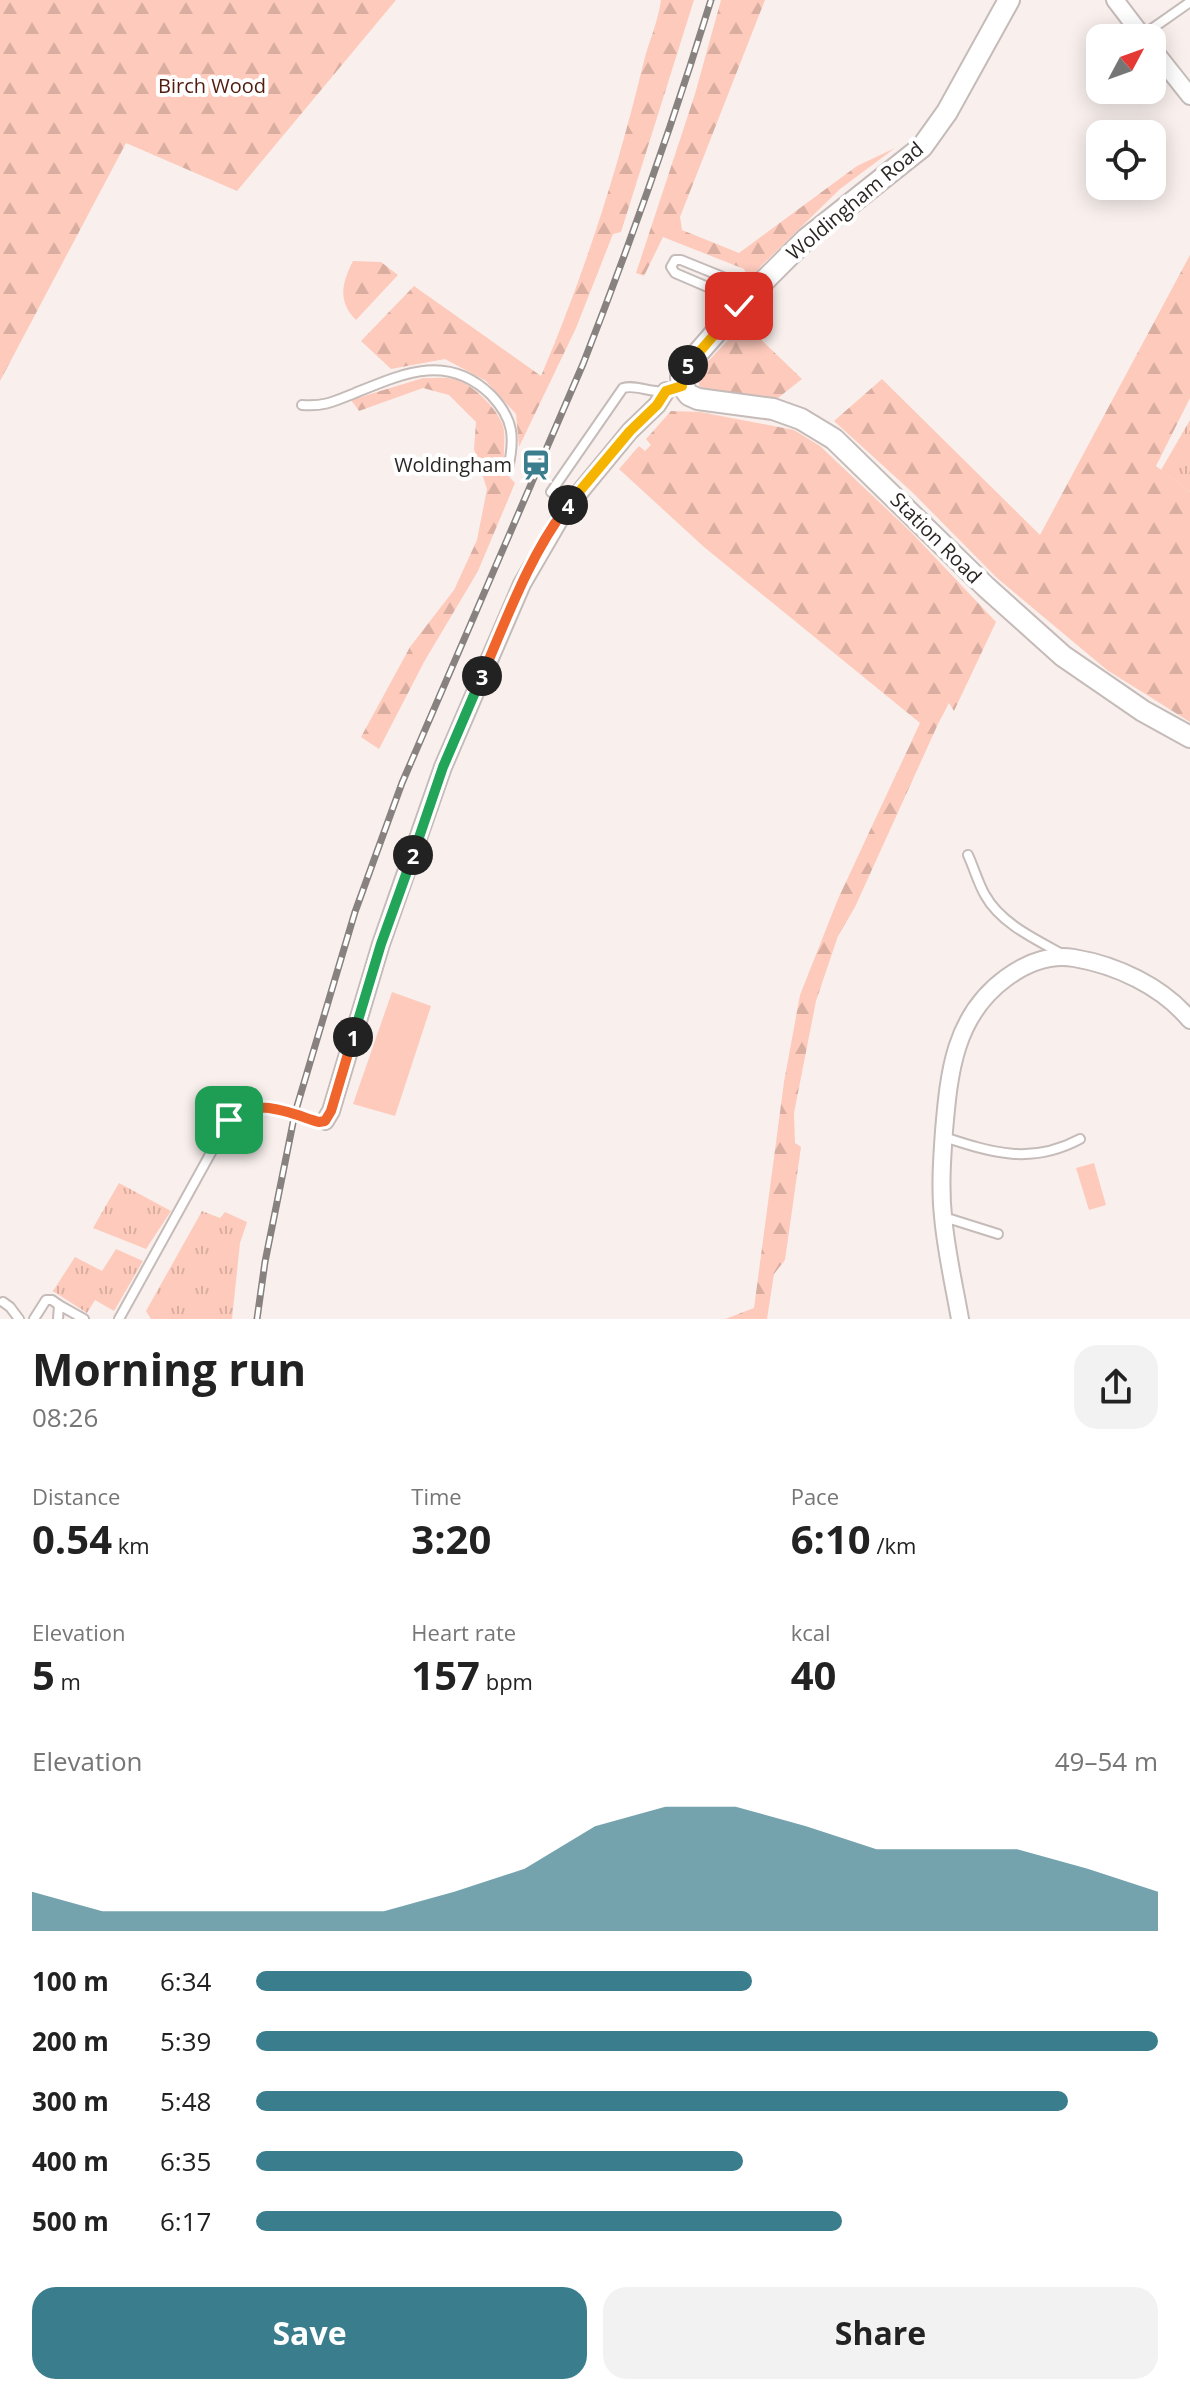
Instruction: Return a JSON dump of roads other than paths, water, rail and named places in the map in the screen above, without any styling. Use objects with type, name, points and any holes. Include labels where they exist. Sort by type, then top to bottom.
[{"type":"street","name":"Woldingham Road","points":[[674,388],[684,369],[746,286],[922,147],[954,100],[1009,0]]},
{"type":"street","points":[[1115,0],[1134,24]]},
{"type":"street","points":[[1166,65],[1190,96]]},
{"type":"street","points":[[319,1120],[331,1111],[381,944],[443,767],[522,584],[565,510],[630,431],[674,388]]},
{"type":"street","name":"Station Road","points":[[674,388],[698,399],[773,409],[824,431],[854,455],[986,587],[1063,656],[1143,711],[1190,737]]},
{"type":"street","points":[[960,1319],[943,1217],[944,1137],[949,1072],[966,1025],[980,1002],[1017,970],[1039,960],[1069,957],[1128,974],[1157,992],[1190,1020]]},
{"type":"lane","points":[[1165,24],[1190,2]]},
{"type":"lane","points":[[675,260],[681,260],[746,286],[717,291],[675,273],[672,264],[675,260]]},
{"type":"lane","points":[[302,405],[320,407],[381,382],[426,369],[440,368],[458,373],[479,384],[501,406],[512,432],[508,469]]},
{"type":"lane","points":[[551,492],[623,388],[632,386],[648,392],[674,388]]},
{"type":"lane","points":[[968,855],[985,896],[995,909],[1012,923],[1069,957]]},
{"type":"lane","points":[[119,1319],[229,1120],[248,1107],[319,1120]]},
{"type":"lane","points":[[944,1137],[995,1153],[1022,1154],[1062,1149],[1080,1139]]},
{"type":"lane","points":[[943,1217],[998,1234]]},
{"type":"lane","points":[[47,1319],[36,1316],[46,1300],[52,1300],[84,1319]]},
{"type":"lane","points":[[3,1302],[19,1319]]},
{"type":"lane","points":[[58,1319],[59,1305]]},
{"type":"railway","points":[[257,1319],[265,1262],[295,1113],[355,912],[402,783],[583,364],[650,183],[711,0]]},
{"type":"place","name":"Woldingham","points":[[536,465]]},
{"type":"park label","name":"Birch Wood","points":[[212,86]]}]
